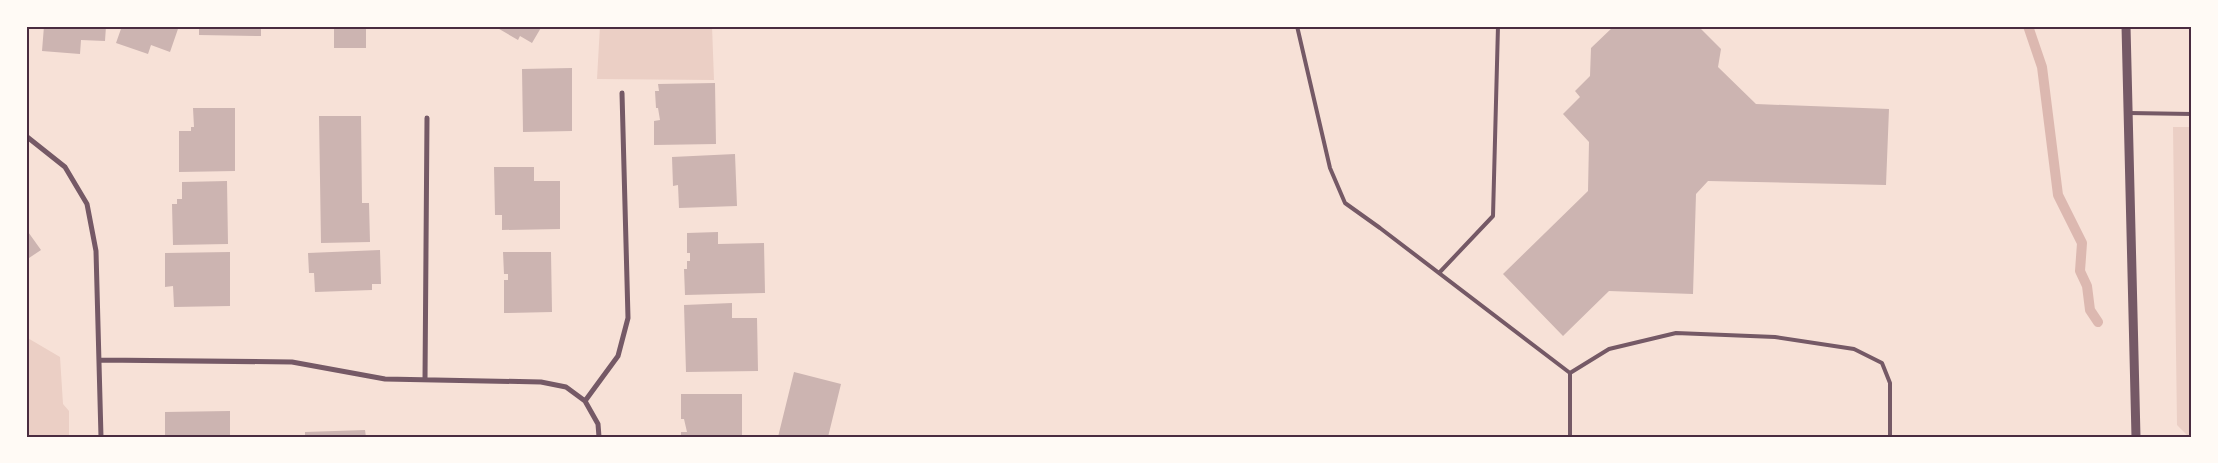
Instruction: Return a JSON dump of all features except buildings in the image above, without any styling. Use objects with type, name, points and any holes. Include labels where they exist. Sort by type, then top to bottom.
[{"type":"street","points":[[2126,26],[2136,437]]},
{"type":"street","points":[[585,402],[618,356],[628,318],[622,93]]},
{"type":"street","points":[[426,380],[427,118]]},
{"type":"street","points":[[26,136],[65,167],[87,204],[96,251],[101,437]]},
{"type":"street","points":[[100,360],[292,362],[385,379],[541,382],[566,387],[585,402],[598,424],[599,437]]},
{"type":"lane","points":[[1297,26],[1330,168],[1345,203],[1570,373]]},
{"type":"lane","points":[[1439,273],[1493,216],[1498,26]]},
{"type":"lane","points":[[2129,113],[2192,114]]},
{"type":"lane","points":[[1570,373],[1609,349],[1676,333],[1775,337],[1854,349],[1882,363],[1890,383],[1890,437]]},
{"type":"lane","points":[[1570,373],[1570,437]]},
{"type":"shaded area","points":[[600,26],[712,26],[714,80],[597,79]]},
{"type":"shaded area","points":[[2173,127],[2192,127],[2192,437],[2189,437],[2177,425]]},
{"type":"shaded area","points":[[26,337],[60,357],[63,404],[69,411],[69,437],[26,437]]},
{"type":"waterway","points":[[2028,26],[2042,67],[2058,195],[2082,243],[2080,271],[2087,286],[2090,310],[2098,322]]}]
